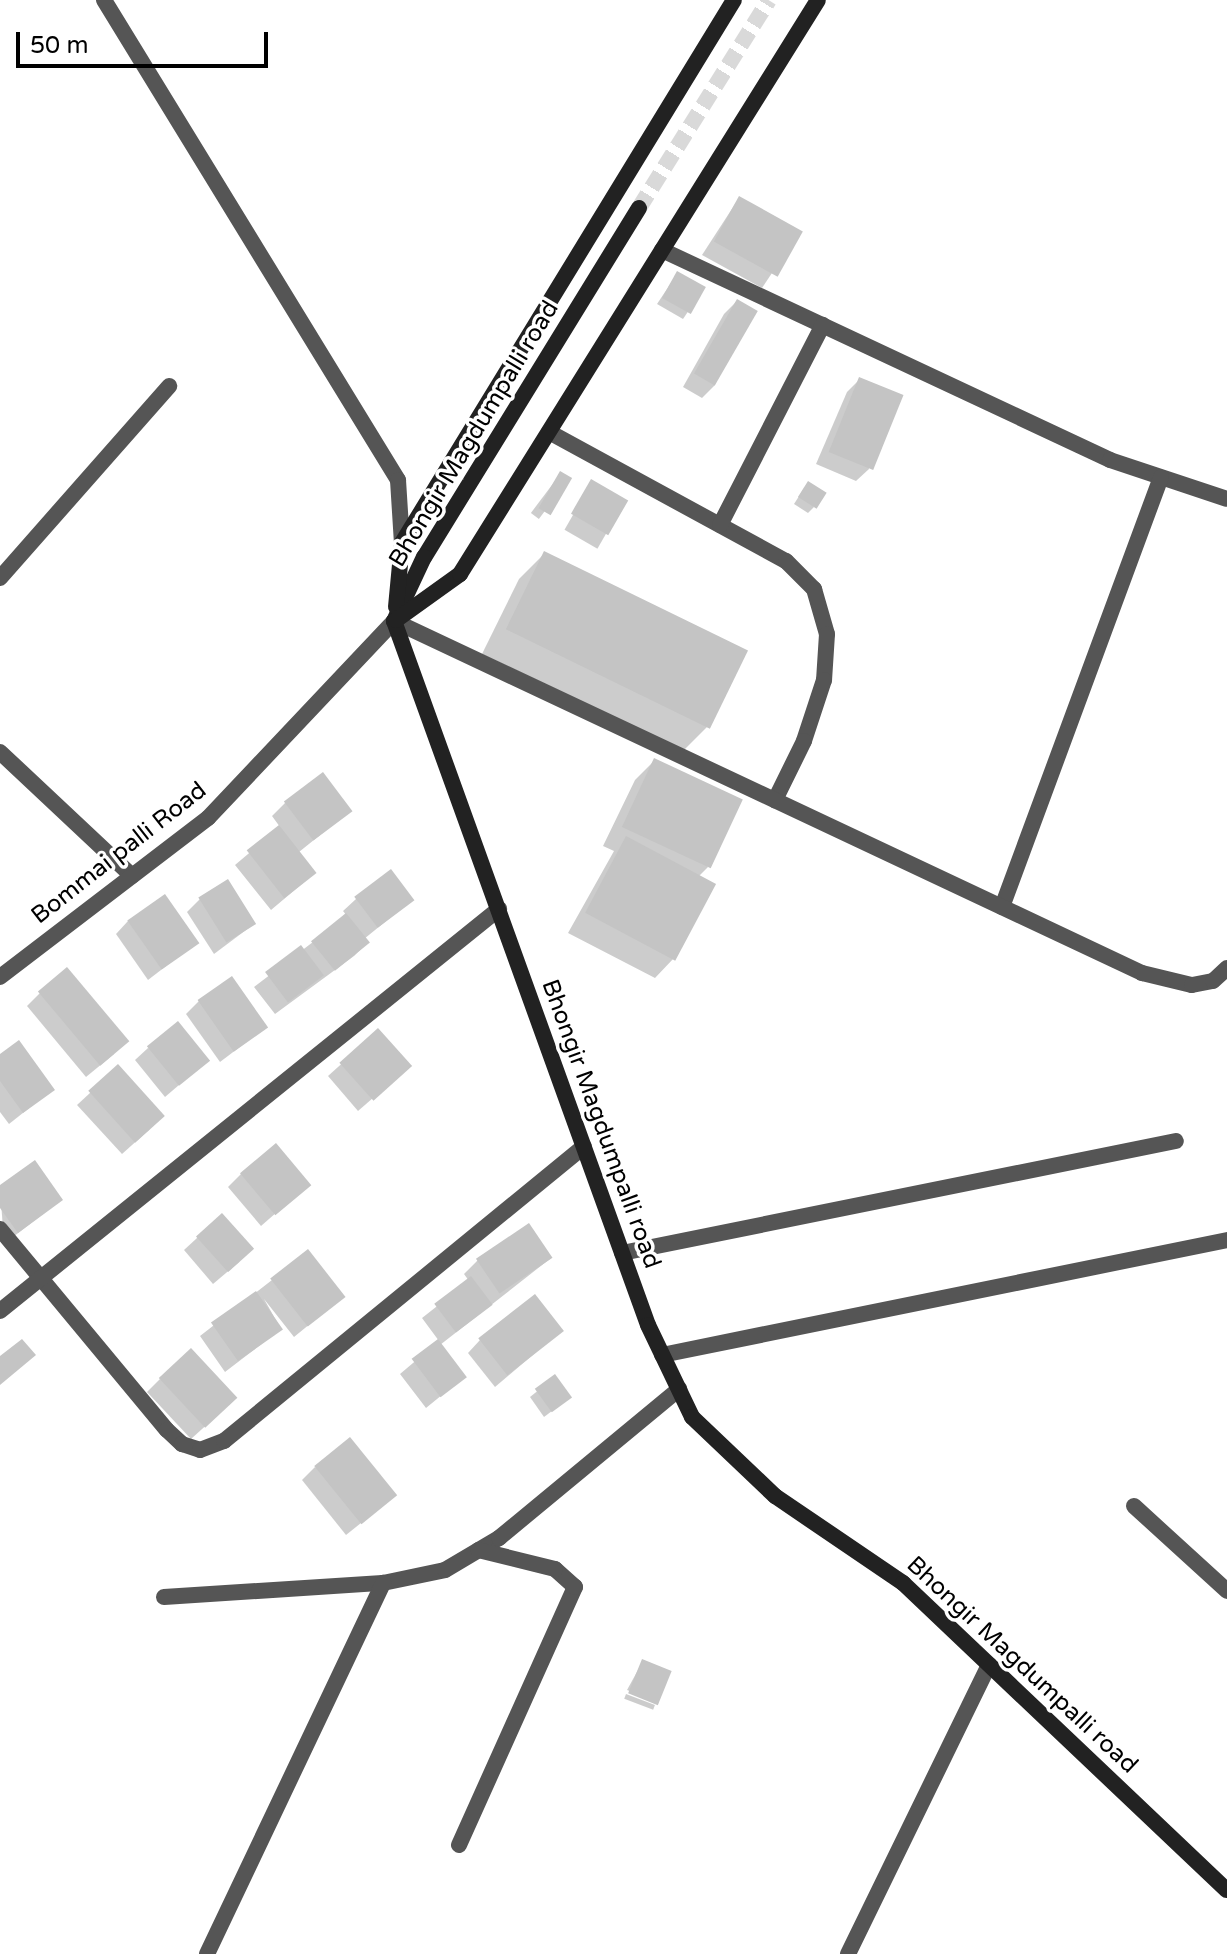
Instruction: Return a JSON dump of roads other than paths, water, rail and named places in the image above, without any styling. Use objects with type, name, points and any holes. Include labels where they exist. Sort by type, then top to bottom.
[{"type":"street","points":[[104,0],[398,480],[402,543],[394,621]]},
{"type":"street","points":[[402,543],[734,0]]},
{"type":"street","points":[[394,621],[460,574],[818,0]]},
{"type":"street","name":"Bhongir Magdumpalli road","points":[[639,208],[424,557],[394,621],[622,1253],[662,1355],[692,1417],[775,1496],[903,1583],[1227,1890]]},
{"type":"street","points":[[662,250],[1110,460],[1227,499]]},
{"type":"street","points":[[720,525],[823,325]]},
{"type":"street","points":[[0,578],[169,386]]},
{"type":"street","points":[[549,432],[786,561],[814,589],[827,634],[824,680],[804,741],[775,800]]},
{"type":"street","points":[[1002,907],[1161,477]]},
{"type":"street","points":[[394,621],[1002,907],[1169,982],[1213,981],[1227,968]]},
{"type":"street","name":"Bommai palli Road","points":[[0,977],[208,818],[394,621]]},
{"type":"street","points":[[0,752],[132,876]]},
{"type":"street","points":[[0,1311],[499,909]]},
{"type":"street","points":[[622,1253],[1176,1141]]},
{"type":"street","points":[[0,1229],[167,1430],[182,1444],[200,1450],[224,1441],[584,1146]]},
{"type":"street","points":[[662,1355],[1227,1240]]},
{"type":"street","points":[[164,1597],[383,1583],[445,1570],[478,1550],[679,1389]]},
{"type":"street","points":[[1134,1506],[1227,1591]]},
{"type":"street","points":[[459,1845],[575,1587],[555,1569],[478,1550]]},
{"type":"street","points":[[207,1954],[383,1583]]},
{"type":"street","points":[[848,1954],[989,1665]]},
{"type":"tunnel","points":[[639,208],[769,0]]}]
